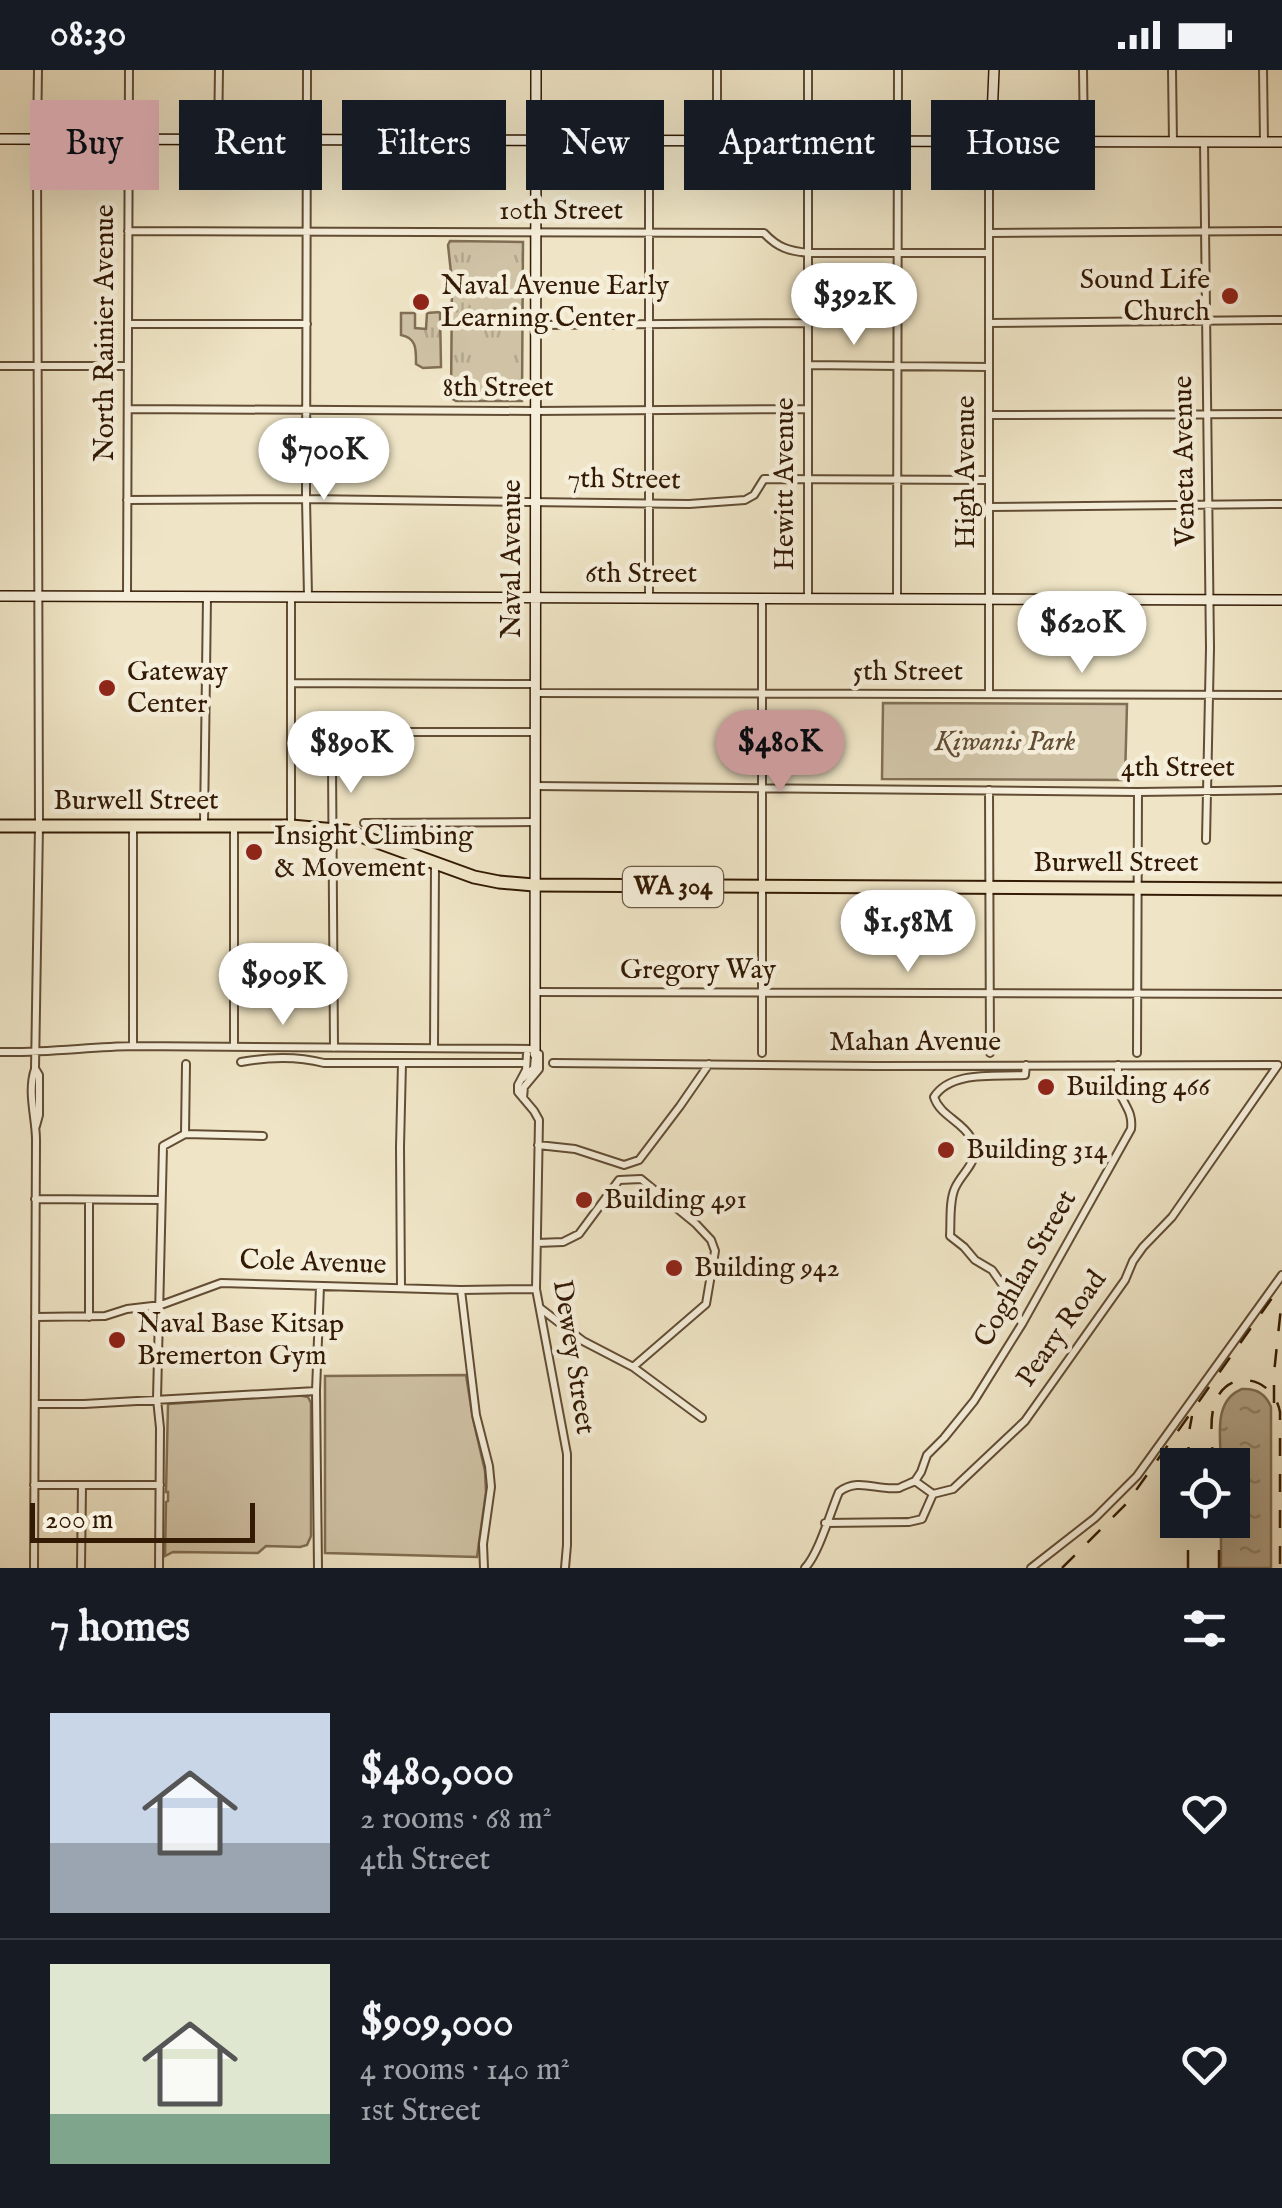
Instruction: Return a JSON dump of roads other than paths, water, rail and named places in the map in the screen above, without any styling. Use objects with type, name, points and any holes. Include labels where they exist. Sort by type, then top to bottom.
[{"type":"highway","name":"Burwell Street","points":[[0,826],[332,828],[371,838],[485,880],[534,885],[1282,888]]},
{"type":"main road","name":"Naval Avenue","points":[[536,70],[536,100]]},
{"type":"main road","name":"High Avenue","points":[[992,100],[994,70]]},
{"type":"main road","points":[[0,139],[30,139]]},
{"type":"main road","points":[[322,139],[526,140]]},
{"type":"main road","points":[[1095,142],[1282,142]]},
{"type":"main road","name":"Naval Avenue","points":[[531,1054],[535,190]]},
{"type":"main road","name":"6th Street","points":[[0,596],[1282,600]]},
{"type":"street","points":[[38,70],[38,100]]},
{"type":"street","name":"North Rainier Avenue","points":[[129,70],[129,100]]},
{"type":"street","points":[[219,70],[219,100]]},
{"type":"street","points":[[307,70],[307,100]]},
{"type":"street","points":[[718,70],[718,100]]},
{"type":"street","name":"Hewitt Avenue","points":[[808,70],[808,100]]},
{"type":"street","points":[[898,70],[898,100]]},
{"type":"street","points":[[1084,70],[1084,100]]},
{"type":"street","points":[[1172,70],[1173,142]]},
{"type":"street","points":[[1264,70],[1264,142]]},
{"type":"street","name":"Veneta Avenue","points":[[1204,142],[1209,600],[1206,840]]},
{"type":"street","points":[[34,1568],[36,1126],[32,1075],[36,1069],[39,826],[37,190]]},
{"type":"street","name":"North Rainier Avenue","points":[[127,596],[128,190]]},
{"type":"street","points":[[308,190],[308,596]]},
{"type":"street","points":[[649,190],[649,597]]},
{"type":"street","name":"Hewitt Avenue","points":[[808,190],[808,598]]},
{"type":"street","points":[[897,598],[898,190]]},
{"type":"street","name":"High Avenue","points":[[988,190],[989,694]]},
{"type":"street","name":"10th Street","points":[[128,231],[764,233],[785,250],[809,253],[989,254]]},
{"type":"street","points":[[989,233],[1282,231]]},
{"type":"street","points":[[989,324],[1282,320]]},
{"type":"street","points":[[535,325],[808,323]]},
{"type":"street","points":[[128,324],[307,324]]},
{"type":"street","points":[[0,366],[128,366]]},
{"type":"street","points":[[809,366],[989,368]]},
{"type":"street","name":"8th Street","points":[[128,409],[807,409]]},
{"type":"street","points":[[989,416],[1282,414]]},
{"type":"street","name":"7th Street","points":[[127,500],[740,502],[754,495],[764,479],[989,480]]},
{"type":"street","points":[[989,507],[1282,504]]},
{"type":"street","points":[[204,826],[207,596]]},
{"type":"street","points":[[291,826],[292,596]]},
{"type":"street","name":"Hewitt Avenue","points":[[762,597],[762,1053]]},
{"type":"street","name":"5th Street","points":[[291,683],[762,694],[1282,695]]},
{"type":"street","points":[[291,732],[534,732]]},
{"type":"street","points":[[332,764],[334,1048]]},
{"type":"street","name":"4th Street","points":[[534,786],[1282,790]]},
{"type":"street","points":[[989,790],[990,1053]]},
{"type":"street","points":[[1137,1053],[1138,792]]},
{"type":"street","points":[[364,823],[534,822]]},
{"type":"street","points":[[133,826],[134,1046]]},
{"type":"street","points":[[234,826],[234,1047]]},
{"type":"street","points":[[434,1048],[435,863]]},
{"type":"street","name":"Gregory Way","points":[[534,992],[1282,994]]},
{"type":"street","points":[[0,1052],[134,1046],[434,1048],[531,1054]]},
{"type":"street","points":[[241,1062],[307,1058],[324,1062],[402,1063],[531,1054]]},
{"type":"street","points":[[523,1099],[524,1087],[539,1070],[531,1054]]},
{"type":"street","name":"Dewey Street","points":[[531,1054],[534,1068],[521,1078],[518,1092],[538,1120],[536,1289],[567,1454],[565,1568]]},
{"type":"street","points":[[401,1288],[402,1063]]},
{"type":"street","name":"Mahan Avenue","points":[[552,1063],[1278,1065]]},
{"type":"street","points":[[538,1145],[575,1149],[624,1165],[638,1160],[710,1063]]},
{"type":"street","points":[[185,1134],[186,1064]]},
{"type":"street","points":[[1022,1324],[992,1270],[974,1260],[950,1236],[954,1190],[973,1164],[974,1144],[969,1134],[940,1109],[934,1097],[949,1082],[1025,1076],[1026,1065]]},
{"type":"street","name":"Coghlan Street","points":[[915,1481],[926,1455],[974,1401],[1022,1324],[1131,1128],[1128,1106],[1119,1091],[1118,1065]]},
{"type":"street","name":"Peary Road","points":[[825,1523],[917,1521],[932,1494],[954,1489],[1007,1439],[1033,1412],[1126,1280],[1142,1247],[1172,1217],[1278,1065]]},
{"type":"street","points":[[158,1568],[158,1313],[163,1146],[185,1134],[263,1136]]},
{"type":"street","points":[[537,1243],[563,1242],[579,1234],[618,1180],[641,1180],[711,1240],[715,1252],[706,1304],[633,1367]]},
{"type":"street","points":[[35,1199],[160,1200]]},
{"type":"street","points":[[88,1317],[89,1200]]},
{"type":"street","points":[[1031,1568],[1095,1518],[1137,1476],[1282,1275]]},
{"type":"street","name":"Cole Avenue","points":[[35,1317],[106,1316],[160,1305],[221,1283],[536,1289]]},
{"type":"street","points":[[318,1568],[316,1391],[320,1286]]},
{"type":"street","points":[[461,1290],[476,1415],[491,1487],[483,1544],[484,1568]]},
{"type":"street","points":[[539,1307],[583,1340],[633,1367],[702,1418]]},
{"type":"street","points":[[35,1404],[316,1391]]},
{"type":"street","points":[[805,1568],[811,1562],[838,1492],[846,1486],[900,1488],[915,1481],[932,1494]]},
{"type":"street","points":[[34,1485],[160,1485]]},
{"type":"street","points":[[81,1568],[82,1485]]},
{"type":"water","points":[[1242,1389],[1252,1390],[1260,1393],[1271,1407],[1271,1568],[1221,1568],[1221,1538],[1250,1538],[1250,1448],[1221,1448],[1222,1411],[1232,1395]]},
{"type":"railway","points":[[1062,1568],[1127,1503],[1282,1284]]},
{"type":"railway","points":[[1274,1403],[1282,1298]]},
{"type":"railway","points":[[1213,1448],[1214,1407],[1223,1390],[1241,1380],[1270,1391],[1280,1412],[1280,1568]]},
{"type":"railway","points":[[1189,1448],[1192,1416]]},
{"type":"railway","points":[[1188,1538],[1188,1568]]},
{"type":"railway","points":[[1219,1538],[1219,1568]]},
{"type":"place","name":"Sound Life Church","points":[[1230,296]]},
{"type":"place","name":"Naval Avenue Early Learning Center","points":[[421,302]]},
{"type":"place","name":"Gateway Center","points":[[107,688]]},
{"type":"place","name":"Insight Climbing & Movement","points":[[254,852]]},
{"type":"place","name":"Building 466","points":[[1046,1087]]},
{"type":"place","name":"Building 314","points":[[946,1150]]},
{"type":"place","name":"Building 491","points":[[584,1200]]},
{"type":"place","name":"Building 942","points":[[674,1268]]},
{"type":"place","name":"Naval Base Kitsap Bremerton Gym","points":[[117,1340]]},
{"type":"park label","name":"Kiwanis Park","points":[[1005,742]]}]
